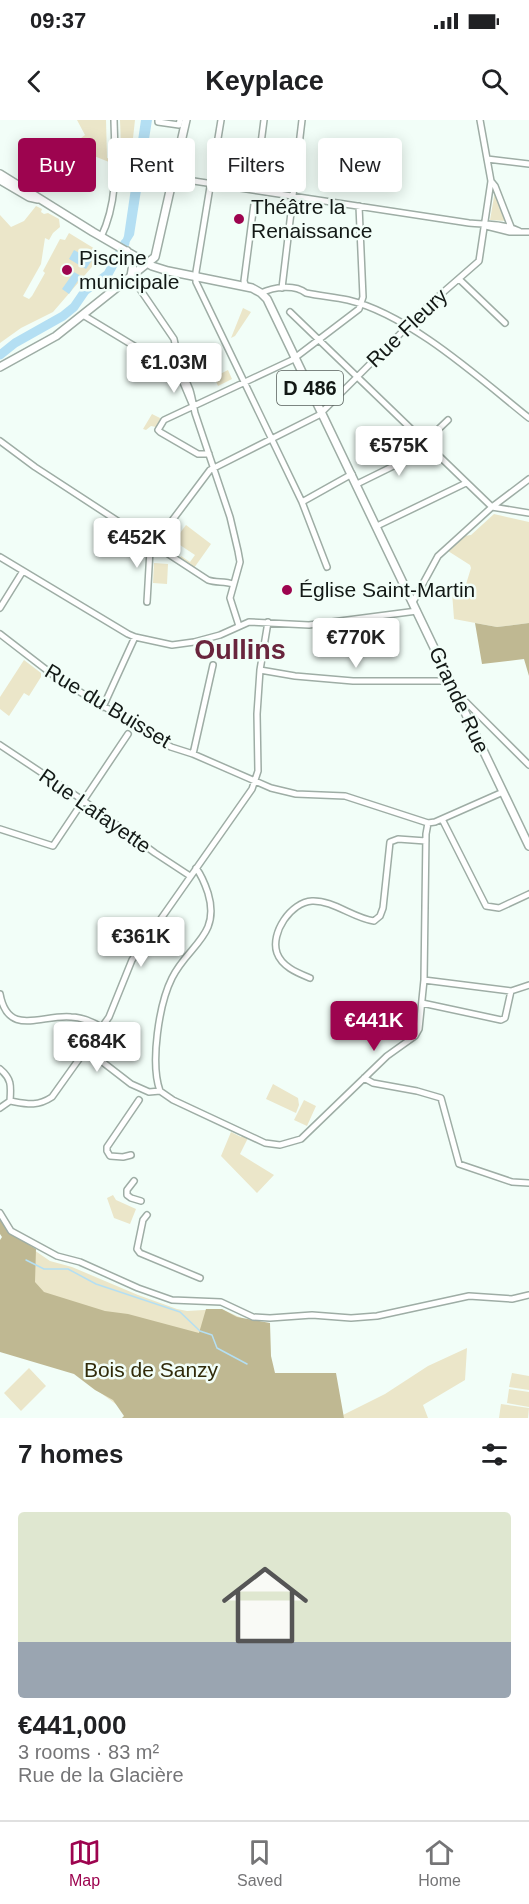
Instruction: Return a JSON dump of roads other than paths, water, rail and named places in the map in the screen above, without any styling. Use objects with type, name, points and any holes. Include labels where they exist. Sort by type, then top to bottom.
[{"type":"main road","points":[[182,138],[186,120]]},
{"type":"main road","points":[[0,174],[127,251],[135,260],[163,270],[246,287],[261,293]]},
{"type":"main road","points":[[0,180],[29,197],[41,200]]},
{"type":"main road","points":[[0,367],[56,336],[148,263],[157,252],[171,192]]},
{"type":"main road","points":[[131,276],[135,260]]},
{"type":"main road","name":"Grande Rue","points":[[261,293],[267,299],[296,357],[528,843]]},
{"type":"street","points":[[101,237],[106,227],[115,187],[114,120]]},
{"type":"street","points":[[158,120],[158,122],[179,125],[180,120]]},
{"type":"street","points":[[218,138],[221,120]]},
{"type":"street","points":[[262,138],[264,120]]},
{"type":"street","points":[[282,288],[302,120]]},
{"type":"street","points":[[480,120],[491,181],[511,227]]},
{"type":"street","points":[[487,159],[529,164]]},
{"type":"street","name":"Rue Fleury","points":[[213,468],[314,418],[407,326],[479,261],[491,181]]},
{"type":"street","points":[[209,192],[196,277],[197,285],[273,439],[302,502],[327,567]]},
{"type":"street","points":[[268,192],[484,225],[510,232],[529,232]]},
{"type":"street","points":[[246,287],[244,281],[254,204]]},
{"type":"street","points":[[209,454],[198,454],[160,432],[158,430],[160,425],[164,420],[296,357],[353,314],[361,305],[363,297],[359,206]]},
{"type":"street","points":[[484,225],[511,227],[519,231]]},
{"type":"street","points":[[131,276],[174,339],[182,380],[230,517],[240,562],[230,598],[239,626]]},
{"type":"street","points":[[459,279],[505,323]]},
{"type":"street","points":[[261,293],[282,288],[348,300],[407,326],[450,356],[529,418]]},
{"type":"street","points":[[290,312],[492,507],[529,513]]},
{"type":"street","points":[[83,315],[182,376]]},
{"type":"street","points":[[424,443],[448,420]]},
{"type":"street","points":[[0,441],[153,546],[208,580],[233,585]]},
{"type":"street","points":[[357,484],[430,448]]},
{"type":"street","points":[[147,602],[150,550],[213,468]]},
{"type":"street","points":[[302,502],[352,474]]},
{"type":"street","points":[[413,602],[438,556],[492,507],[529,479]]},
{"type":"street","points":[[377,526],[466,483]]},
{"type":"street","points":[[504,499],[505,505],[511,510]]},
{"type":"street","points":[[0,557],[93,615],[135,637],[172,645],[212,638],[249,622],[309,626],[417,611]]},
{"type":"street","points":[[0,608],[23,571]]},
{"type":"street","points":[[0,1108],[10,1101],[34,1106],[52,1097],[103,1028],[132,960],[255,782],[258,771],[257,714],[260,670],[268,622]]},
{"type":"street","name":"Rue du Buisset","points":[[0,634],[57,678],[171,747],[193,754],[255,782],[296,794],[347,796],[428,823]]},
{"type":"street","points":[[103,707],[135,637]]},
{"type":"street","points":[[193,754],[213,665]]},
{"type":"street","points":[[260,670],[353,681],[450,681]]},
{"type":"street","points":[[457,695],[529,765]]},
{"type":"street","points":[[0,830],[53,846],[128,734]]},
{"type":"street","name":"Rue Lafayette","points":[[0,745],[190,876]]},
{"type":"street","points":[[87,1050],[141,1089],[149,1092],[160,1091],[173,1100],[265,1143],[280,1145],[297,1141],[308,1134],[387,1056],[415,1036],[419,1029],[424,980],[428,823],[503,792]]},
{"type":"street","points":[[442,819],[486,906],[500,908],[529,894]]},
{"type":"street","points":[[310,978],[294,971],[277,954],[276,936],[288,915],[301,904],[310,901],[321,902],[370,921],[377,919],[383,908],[390,842],[393,839],[426,842]]},
{"type":"street","points":[[160,1091],[157,1079],[157,1043],[165,995],[173,976],[204,936],[211,919],[212,907],[204,882],[196,868]]},
{"type":"street","points":[[424,980],[511,992],[529,985]]},
{"type":"street","points":[[422,1003],[501,1020],[505,1018],[511,992]]},
{"type":"street","points":[[0,994],[6,1012],[17,1020],[34,1021],[75,1017],[103,1028]]},
{"type":"street","points":[[0,1069],[8,1076],[11,1086],[10,1101]]},
{"type":"street","points":[[364,1078],[373,1083],[441,1098],[459,1164],[512,1182],[529,1183]]},
{"type":"street","points":[[131,1155],[115,1157],[107,1151],[107,1147],[139,1100]]},
{"type":"street","points":[[135,1181],[127,1190],[127,1195],[141,1201]]},
{"type":"street","points":[[0,1213],[11,1231],[57,1256],[80,1262],[138,1288],[172,1300],[221,1302],[253,1317],[377,1316],[469,1296],[512,1299],[529,1295]]},
{"type":"street","points":[[147,1215],[143,1220],[137,1250],[200,1278]]},
{"type":"water","points":[[141,120],[152,120],[149,138],[138,138]]},
{"type":"water","points":[[130,192],[141,192],[134,235],[122,254],[118,252],[124,236]]},
{"type":"water","points":[[74,250],[92,260],[86,269],[69,259]]},
{"type":"water","points":[[74,272],[81,276],[69,294],[62,289]]},
{"type":"waterway","points":[[0,355],[15,343],[63,316],[74,307],[85,291],[108,274],[125,243]]},
{"type":"waterway","points":[[26,1260],[44,1269],[68,1269],[96,1284],[180,1312],[200,1331],[212,1335],[217,1348],[247,1364]]},
{"type":"place","name":"Théâtre la Renaissance","points":[[239,219]]},
{"type":"place","name":"Piscine municipale","points":[[67,270]]},
{"type":"place","name":"Église Saint-Martin","points":[[287,590]]},
{"type":"district","name":"Oullins","points":[[240,650]]},
{"type":"park label","name":"Bois de Sanzy","points":[[151,1370]]}]
